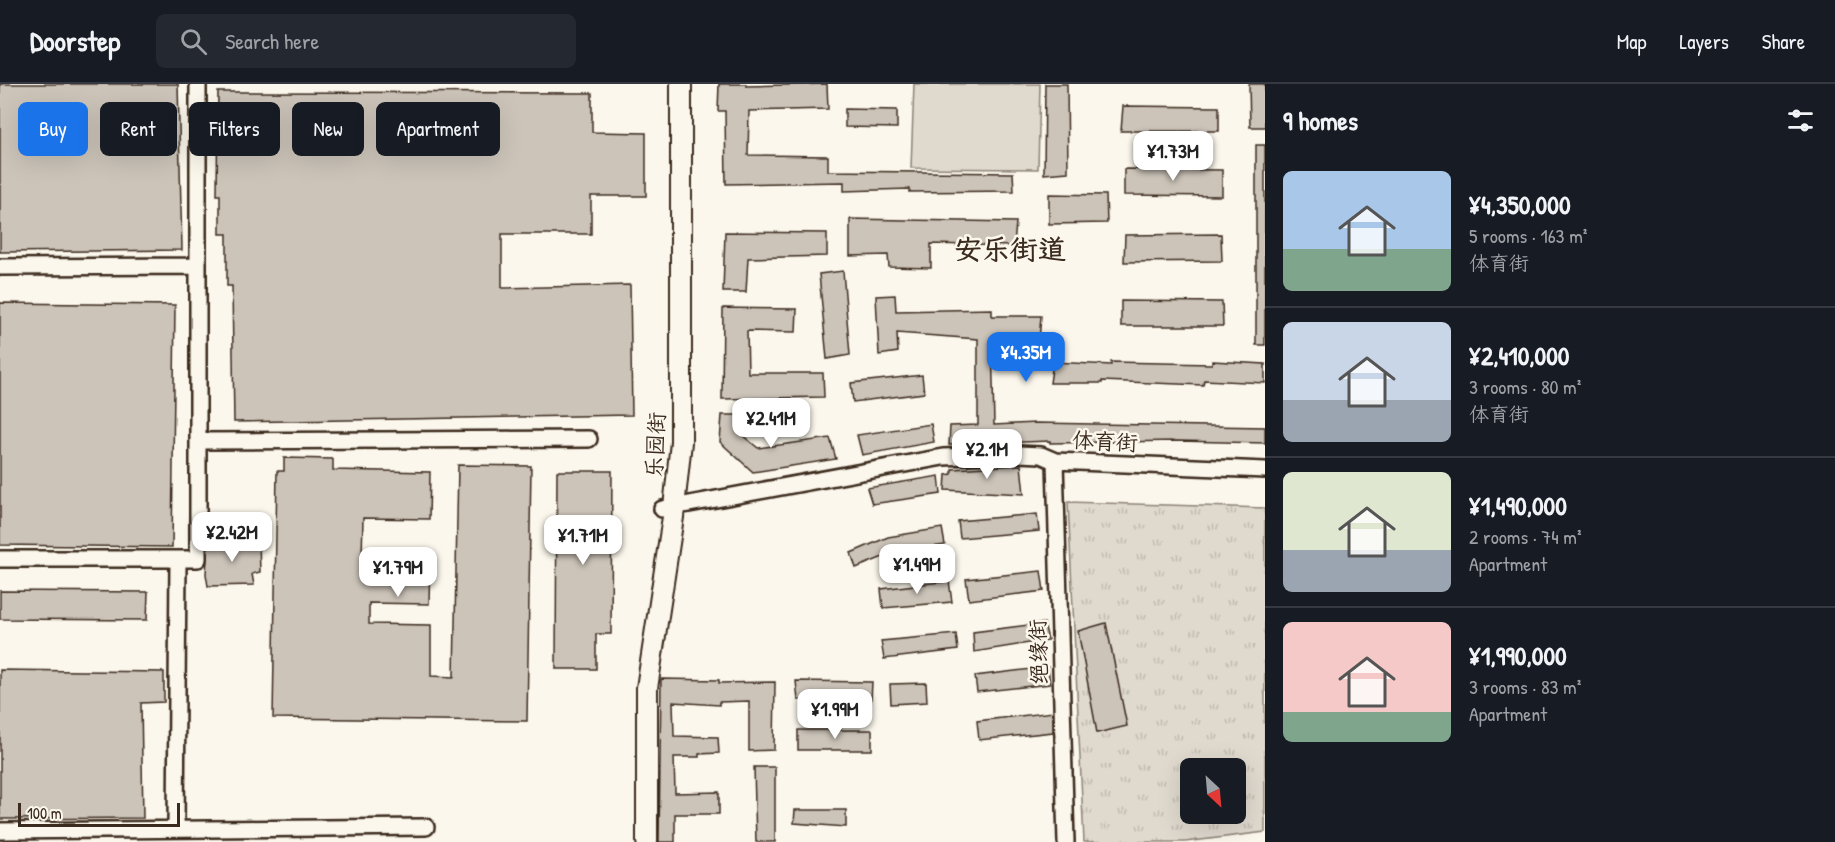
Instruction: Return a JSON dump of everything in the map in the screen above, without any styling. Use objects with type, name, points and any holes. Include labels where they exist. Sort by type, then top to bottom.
[{"type":"main road","name":"乐园街","points":[[647,842],[647,688],[668,508],[669,84]]},
{"type":"main road","name":"乐园街","points":[[635,842],[637,678],[668,508],[678,478],[681,409],[681,84]]},
{"type":"street","points":[[0,559],[198,559],[198,84]]},
{"type":"street","points":[[0,267],[198,266]]},
{"type":"street","points":[[199,441],[589,439]]},
{"type":"street","name":"体育街","points":[[668,508],[943,457],[1019,454],[1041,455],[1055,461],[1265,470]]},
{"type":"street","name":"绝缘街","points":[[1055,461],[1066,842]]},
{"type":"street","points":[[176,829],[178,559]]},
{"type":"street","points":[[0,831],[426,826]]},
{"type":"green space","points":[[914,84],[1040,84],[1038,169],[911,168]]},
{"type":"green space","points":[[1068,502],[1265,508],[1265,832],[1185,842],[1084,842]]},
{"type":"building","points":[[0,84],[178,84],[182,250],[0,252]]},
{"type":"building","points":[[719,84],[746,84],[746,86],[827,84],[828,109],[749,111],[748,155],[828,156],[828,171],[1013,173],[1014,191],[909,192],[909,189],[844,191],[844,182],[726,184],[725,111],[718,111]]},
{"type":"building","points":[[1045,84],[1067,84],[1068,172],[1044,174]]},
{"type":"building","points":[[1249,84],[1265,84],[1265,127],[1250,127]]},
{"type":"building","points":[[218,92],[592,93],[592,132],[646,133],[646,196],[591,196],[591,234],[502,234],[502,288],[630,285],[632,415],[234,422],[232,286],[227,286],[227,234],[220,234],[217,156],[280,156],[280,102],[218,102]]},
{"type":"building","points":[[1123,106],[1219,107],[1219,131],[1121,131]]},
{"type":"building","points":[[845,109],[897,110],[897,128],[845,127]]},
{"type":"building","points":[[1256,145],[1265,145],[1265,345],[1256,345]]},
{"type":"building","points":[[1124,169],[1222,170],[1222,196],[1124,195]]},
{"type":"building","points":[[1049,194],[1106,195],[1107,223],[1049,224]]},
{"type":"building","points":[[850,219],[1016,222],[1014,246],[931,244],[931,268],[889,267],[888,255],[850,256]]},
{"type":"building","points":[[725,232],[827,233],[827,256],[748,258],[746,292],[723,292]]},
{"type":"building","points":[[1221,234],[1222,261],[1124,262],[1125,235]]},
{"type":"building","points":[[843,271],[850,355],[827,359],[819,274]]},
{"type":"building","points":[[895,295],[896,311],[992,309],[992,316],[1041,316],[1039,340],[992,338],[994,425],[1036,423],[1265,427],[1265,443],[1178,441],[1050,443],[1050,441],[949,445],[950,426],[978,425],[978,339],[897,333],[898,352],[879,355],[876,296]]},
{"type":"building","points":[[1121,301],[1222,302],[1223,326],[1121,326]]},
{"type":"building","points":[[0,303],[175,305],[172,547],[0,545]]},
{"type":"building","points":[[723,308],[797,309],[796,332],[747,331],[748,373],[823,373],[824,397],[722,399]]},
{"type":"building","points":[[1212,361],[1265,364],[1265,383],[1204,380],[1203,385],[1102,381],[1102,383],[1050,383],[1053,362],[1111,365],[1111,362],[1212,364]]},
{"type":"building","points":[[922,375],[924,393],[853,402],[851,383]]},
{"type":"building","points":[[722,415],[744,415],[742,435],[758,448],[830,438],[836,459],[753,472],[720,442]]},
{"type":"building","points":[[931,424],[934,442],[862,455],[857,435]]},
{"type":"building","points":[[284,458],[333,459],[333,470],[430,472],[429,519],[363,518],[362,556],[430,557],[429,604],[369,603],[369,624],[431,625],[431,676],[454,677],[458,465],[531,466],[527,721],[273,718],[277,471],[284,471]]},
{"type":"building","points":[[1021,465],[1024,494],[945,490],[946,475],[952,474],[952,469]]},
{"type":"building","points":[[557,471],[612,471],[611,634],[596,634],[596,669],[556,669]]},
{"type":"building","points":[[939,476],[941,494],[872,504],[867,488]]},
{"type":"building","points":[[1037,514],[1039,531],[960,538],[958,521]]},
{"type":"building","points":[[942,528],[945,545],[893,553],[856,568],[851,553],[888,537]]},
{"type":"building","points":[[208,542],[259,542],[260,572],[252,574],[254,585],[208,586],[206,574]]},
{"type":"building","points":[[1041,571],[1044,591],[969,600],[966,579]]},
{"type":"building","points":[[949,581],[952,602],[883,608],[881,589]]},
{"type":"building","points":[[0,591],[148,592],[147,620],[0,619]]},
{"type":"building","points":[[1044,623],[1048,640],[974,652],[973,632]]},
{"type":"building","points":[[1106,623],[1127,726],[1097,733],[1078,631]]},
{"type":"building","points":[[956,634],[958,650],[884,659],[881,641]]},
{"type":"building","points":[[1048,667],[1050,684],[977,692],[975,676]]},
{"type":"building","points":[[0,670],[164,672],[164,702],[141,703],[143,818],[0,819]]},
{"type":"building","points":[[661,679],[719,680],[719,683],[775,682],[774,750],[749,751],[749,701],[719,702],[719,705],[673,702],[674,736],[718,737],[719,753],[699,754],[699,757],[674,757],[675,793],[719,792],[719,814],[675,814],[675,842],[659,842]]},
{"type":"building","points":[[796,681],[872,682],[871,702],[798,700]]},
{"type":"building","points":[[926,683],[927,702],[891,704],[890,684]]},
{"type":"building","points":[[1053,712],[1053,732],[979,740],[977,721]]},
{"type":"building","points":[[798,730],[872,730],[872,750],[798,750]]},
{"type":"building","points":[[754,767],[775,767],[775,842],[756,842]]},
{"type":"building","points":[[795,810],[846,810],[846,827],[794,823]]},
{"type":"district","name":"安乐街道","points":[[1010,249]]}]
